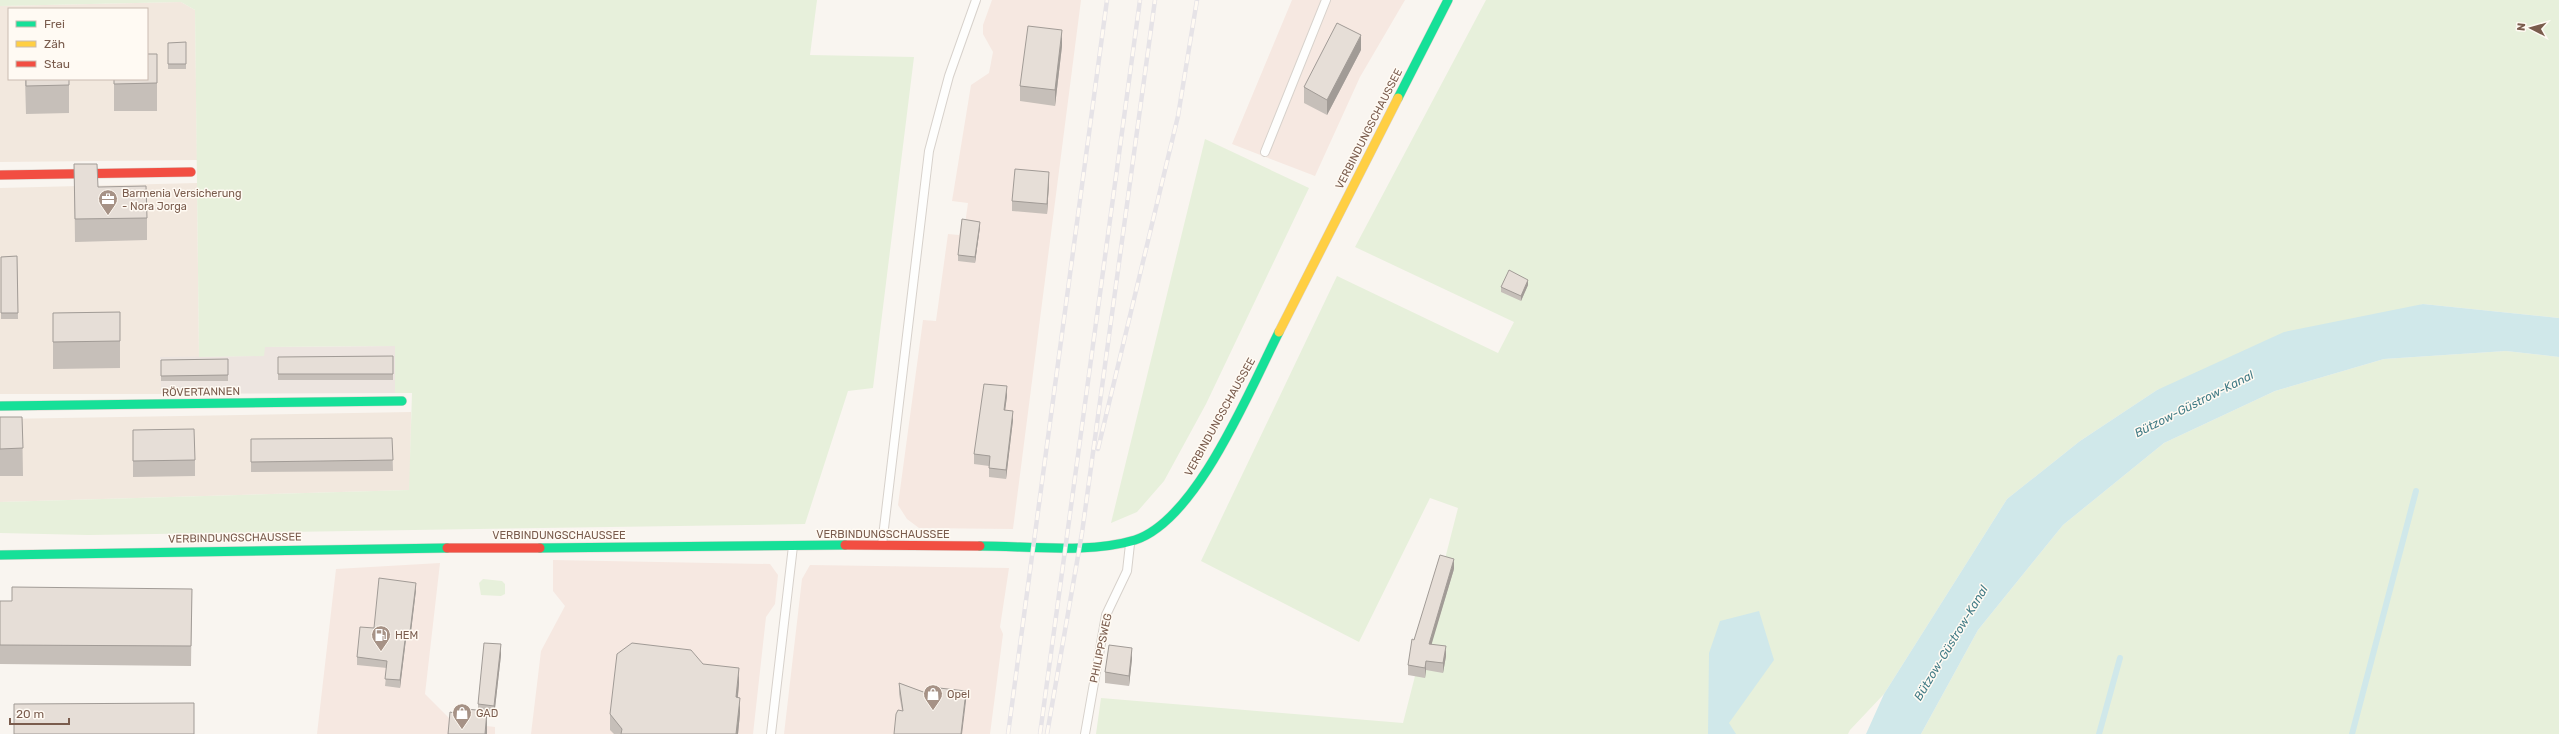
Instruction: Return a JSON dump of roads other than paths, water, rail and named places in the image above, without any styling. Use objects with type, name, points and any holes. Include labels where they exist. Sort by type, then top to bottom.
[{"type":"main road","name":"VERBINDUNGSCHAUSSEE","points":[[0,555],[344,548],[882,545],[1080,547],[1130,541],[1141,538],[1161,526],[1179,509],[1197,485],[1217,453],[1448,0]]},
{"type":"main road","points":[[0,175],[191,172]]},
{"type":"main road","name":"RÖVERTANNEN","points":[[0,406],[402,401]]},
{"type":"lane","points":[[882,545],[929,151],[949,76],[976,0]]},
{"type":"lane","points":[[1265,152],[1326,0]]},
{"type":"lane","name":"PHILIPPSWEG","points":[[1085,734],[1106,615],[1127,571],[1130,541]]},
{"type":"lane","points":[[771,734],[793,546]]},
{"type":"water","name":"Bützow-Güstrow-Kanal","points":[[2423,304],[2559,318],[2559,357],[2506,351],[2384,359],[2275,391],[2164,443],[2063,525],[1978,630],[1921,734],[1866,734],[1884,694],[2007,499],[2080,441],[2157,390],[2284,332]]},
{"type":"water","points":[[1759,611],[1774,660],[1729,723],[1736,734],[1708,734],[1709,653],[1720,621]]},
{"type":"waterway","points":[[2352,734],[2416,491]]},
{"type":"waterway","points":[[2099,734],[2120,658]]},
{"type":"railway","points":[[1008,734],[1107,0]]},
{"type":"railway","points":[[1040,734],[1140,0]]},
{"type":"railway","points":[[1047,734],[1082,533],[1155,0]]},
{"type":"railway","points":[[1098,449],[1178,116],[1197,0]]},
{"type":"place","name":"Barmenia Versicherung - Nora Jorga","points":[[108,216]]},
{"type":"place","name":"HEM","points":[[381,652]]},
{"type":"place","name":"Opel","points":[[933,711]]},
{"type":"place","name":"GAD","points":[[462,730]]}]
